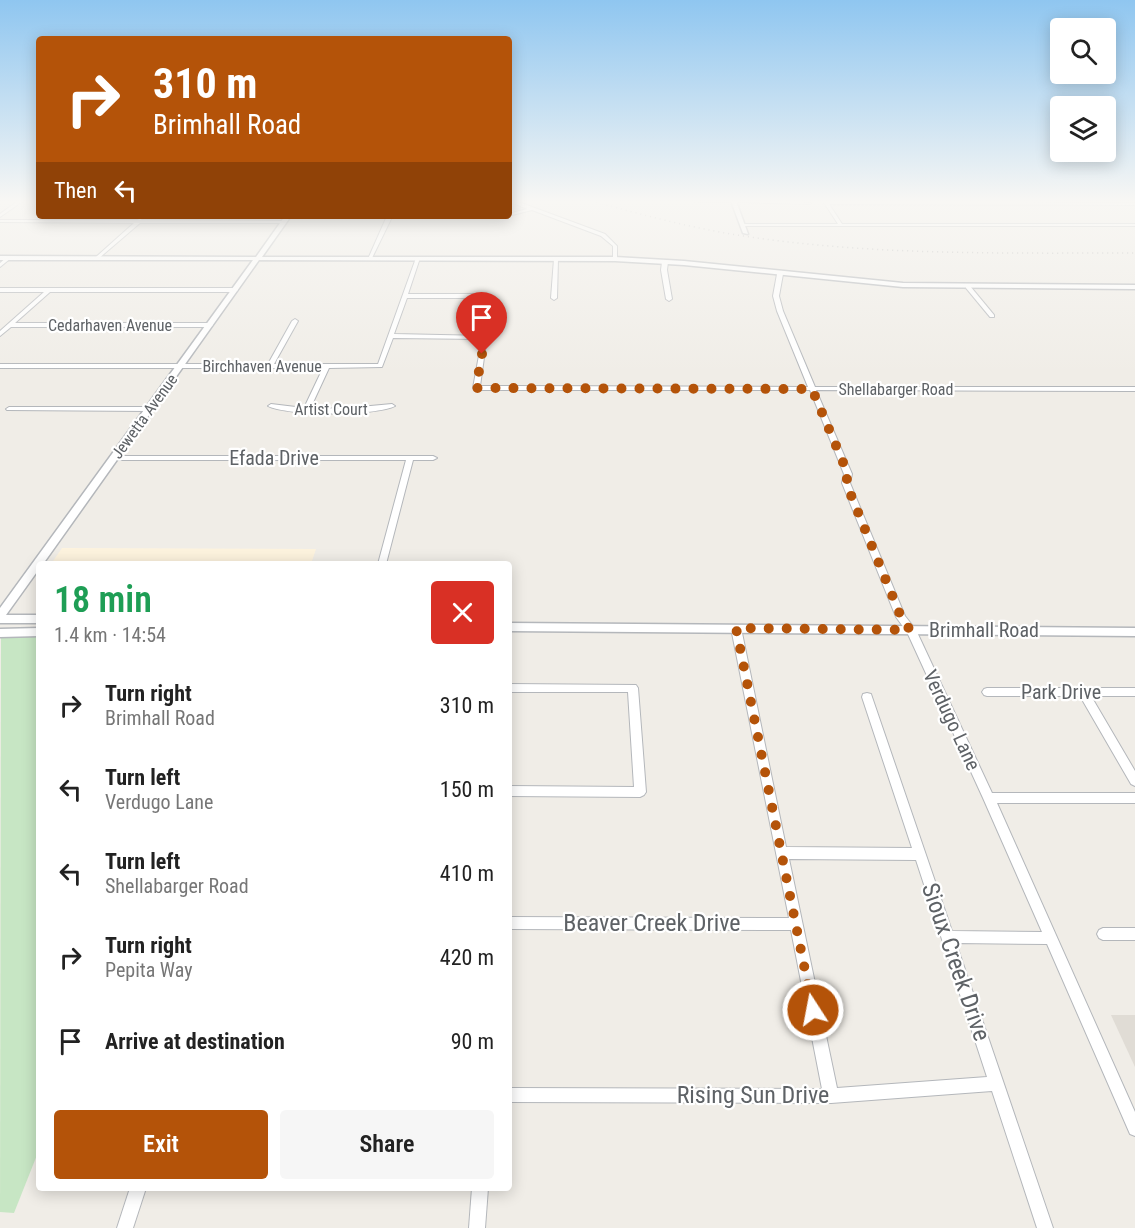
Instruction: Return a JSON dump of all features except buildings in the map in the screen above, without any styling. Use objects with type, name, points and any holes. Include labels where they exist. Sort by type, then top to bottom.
[{"type":"street","points":[[0,265],[9,258]]},
{"type":"street","name":"Jewetta Avenue","points":[[40,561],[258,258]]},
{"type":"street","points":[[374,258],[417,262],[615,259],[875,284],[968,287],[1135,287]]},
{"type":"street","points":[[555,298],[556,259]]},
{"type":"street","points":[[391,336],[417,262]]},
{"type":"street","points":[[665,262],[664,270],[669,299]]},
{"type":"street","name":"Verdugo Lane","points":[[780,274],[777,304],[848,474],[846,483],[901,617],[910,630],[989,798],[1135,1129]]},
{"type":"street","points":[[968,287],[992,316]]},
{"type":"street","points":[[0,290],[235,290]]},
{"type":"street","points":[[0,334],[49,290]]},
{"type":"street","points":[[405,296],[476,296]]},
{"type":"street","points":[[270,366],[295,321]]},
{"type":"street","name":"Cedarhaven Avenue","points":[[10,325],[210,325]]},
{"type":"street","name":"Shellabarger Road","points":[[391,336],[485,337],[476,388],[1135,389]]},
{"type":"street","name":"Birchhaven Avenue","points":[[0,366],[380,366],[391,336]]},
{"type":"street","points":[[307,410],[327,366]]},
{"type":"street","name":"Artist Court","points":[[271,406],[280,409],[307,410],[377,409],[392,406]]},
{"type":"street","points":[[9,409],[149,409]]},
{"type":"street","name":"Efada Drive","points":[[114,458],[433,458]]},
{"type":"street","points":[[383,561],[410,458]]},
{"type":"street","name":"Jewetta Avenue","points":[[0,617],[36,567]]},
{"type":"street","points":[[0,617],[36,619]]},
{"type":"street","name":"Brimhall Road","points":[[512,627],[1135,632]]},
{"type":"street","points":[[736,628],[831,1096]]},
{"type":"street","points":[[0,633],[36,632]]},
{"type":"street","points":[[512,688],[633,688],[640,792],[512,791]]},
{"type":"street","name":"Park Drive","points":[[987,692],[1135,692]]},
{"type":"street","points":[[1083,692],[1135,781]]},
{"type":"street","name":"Sioux Creek Drive","points":[[867,697],[1045,1228]]},
{"type":"street","points":[[989,798],[1135,798]]},
{"type":"street","points":[[782,853],[919,854]]},
{"type":"street","name":"Beaver Creek Drive","points":[[512,922],[796,924]]},
{"type":"street","points":[[1102,934],[1135,934]]},
{"type":"street","points":[[947,937],[1050,938]]},
{"type":"street","name":"Rising Sun Drive","points":[[512,1095],[831,1096],[996,1083]]},
{"type":"street","points":[[125,1228],[137,1191]]},
{"type":"street","points":[[477,1228],[480,1191]]},
{"type":"shaded area","points":[[62,548],[316,549],[312,561],[53,561]]},
{"type":"shaded area","points":[[1111,1015],[1135,1015],[1135,1067]]},
{"type":"green space","points":[[1,637],[36,637],[36,1158],[14,1213],[0,1212]]},
{"type":"route","points":[[482,354],[476,388],[812,389],[848,474],[846,483],[901,617],[910,630],[736,628],[813,1010]]}]
